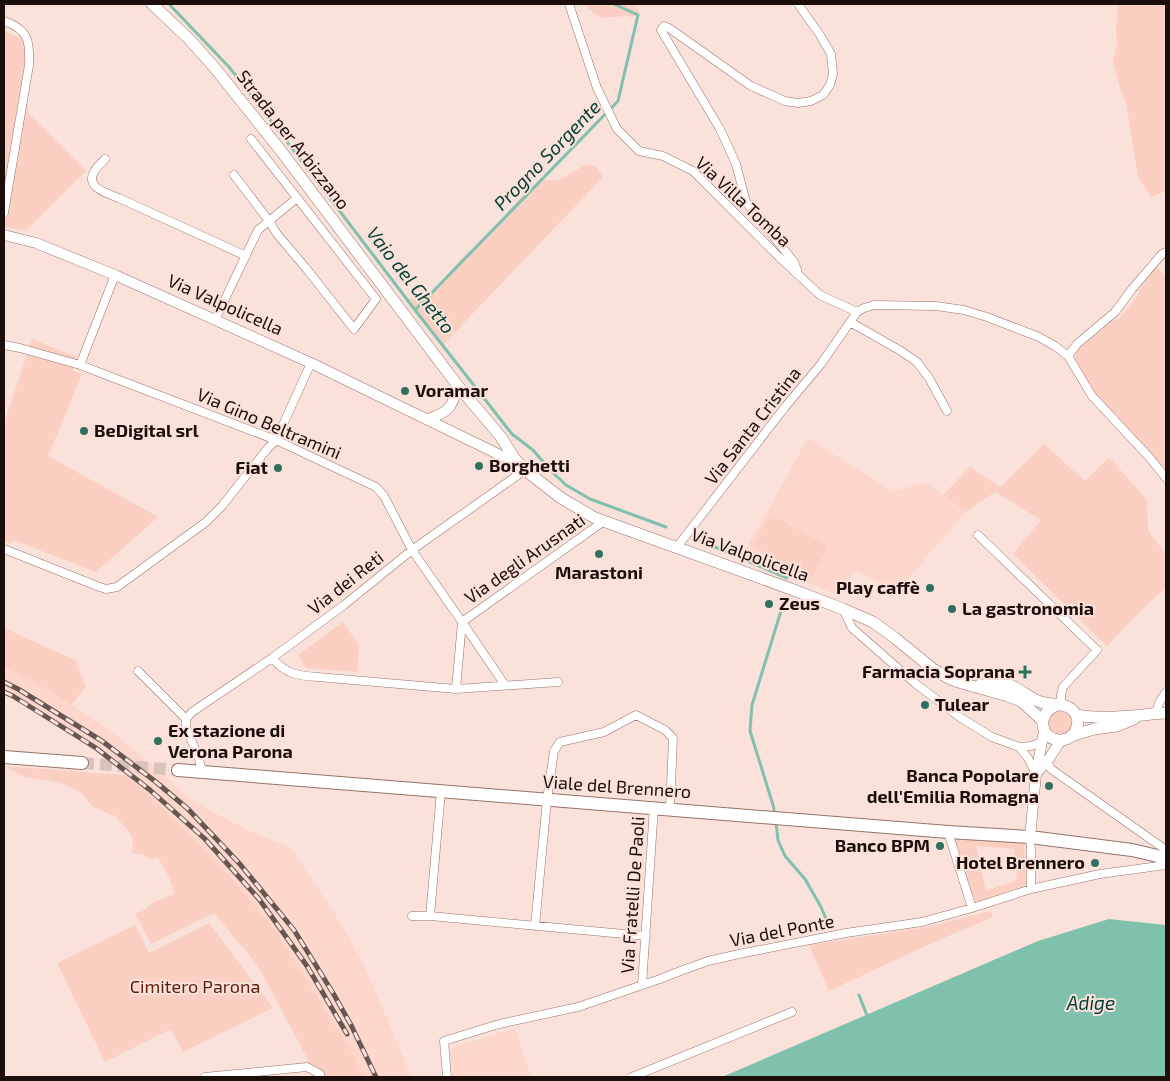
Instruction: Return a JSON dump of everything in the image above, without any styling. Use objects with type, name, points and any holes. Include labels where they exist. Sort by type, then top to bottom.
[{"type":"main road","name":"Strada per Arbizzano","points":[[152,4],[189,39],[214,67],[271,138],[458,386],[501,437],[514,458],[526,470]]},
{"type":"main road","name":"Via Valpolicella","points":[[526,470],[561,498],[604,522],[791,588],[873,622],[933,669],[950,679],[1021,701],[1043,731]]},
{"type":"main road","points":[[973,686],[1000,683],[1013,686],[1042,702],[1070,708],[1078,721],[1077,727],[1066,738]]},
{"type":"main road","points":[[1059,705],[1052,706],[1044,715],[1043,731],[1051,738],[1066,738],[1094,729],[1117,726],[1156,714]]},
{"type":"main road","points":[[1076,715],[1087,717],[1156,714]]},
{"type":"main road","points":[[4,757],[82,763]]},
{"type":"main road","name":"Viale del Brennero","points":[[178,770],[948,832],[1030,836],[1132,850],[1166,858]]},
{"type":"street","name":"Via Villa Tomba","points":[[569,4],[597,88],[617,129],[638,151],[663,156],[694,171],[820,295],[860,310]]},
{"type":"street","points":[[797,274],[794,262],[746,202],[736,164],[720,129],[661,30],[664,26],[669,28],[751,86],[785,101],[798,103],[811,101],[823,95],[830,85],[833,74],[831,54],[798,4]]},
{"type":"street","points":[[4,21],[18,28],[27,36],[30,49],[29,66],[4,213]]},
{"type":"street","points":[[234,175],[277,234],[354,329],[376,299],[251,139]]},
{"type":"street","points":[[105,160],[93,172],[92,179],[100,191],[246,256]]},
{"type":"street","points":[[215,320],[258,230],[297,198]]},
{"type":"street","name":"Via Valpolicella","points":[[4,235],[36,243],[115,275],[311,363],[502,456],[514,458]]},
{"type":"street","points":[[1068,356],[1077,344],[1115,312],[1132,288],[1162,254],[1166,252]]},
{"type":"street","points":[[80,364],[115,275]]},
{"type":"street","points":[[860,310],[874,305],[936,306],[964,310],[988,317],[1055,346],[1068,356],[1092,396],[1166,478]]},
{"type":"street","name":"Via Santa Cristina","points":[[677,547],[785,407],[821,364],[860,310]]},
{"type":"street","points":[[850,322],[917,362],[929,378],[947,411]]},
{"type":"street","name":"Via Gino Beltramini","points":[[4,345],[80,364],[276,440],[376,486],[384,496],[412,550]]},
{"type":"street","points":[[4,549],[97,586],[106,589],[117,587],[206,522],[222,506],[276,440],[311,363]]},
{"type":"street","points":[[428,419],[450,408],[458,386]]},
{"type":"street","name":"Via dei Reti","points":[[186,719],[192,712],[272,658],[344,605],[412,550],[526,470]]},
{"type":"street","name":"Via degli Arusnati","points":[[456,689],[462,622],[604,522]]},
{"type":"street","points":[[978,535],[1097,650],[1063,686],[1059,705]]},
{"type":"street","name":"Via degli Arusnati","points":[[412,550],[505,685]]},
{"type":"street","points":[[843,609],[852,628],[916,684],[978,729],[992,737],[1019,746],[1031,746],[1043,731]]},
{"type":"street","points":[[272,658],[288,672],[300,676],[456,689],[558,682]]},
{"type":"street","points":[[138,671],[186,719],[186,727],[202,772]]},
{"type":"street","points":[[1156,714],[1159,703],[1166,692]]},
{"type":"street","points":[[535,926],[547,800],[554,751],[560,742],[604,732],[636,715],[665,730],[673,738],[670,809]]},
{"type":"street","points":[[1032,889],[1030,836],[1036,774],[1043,731]]},
{"type":"street","points":[[1036,774],[1066,738]]},
{"type":"street","points":[[1019,746],[1036,774]]},
{"type":"street","points":[[1047,762],[1051,769],[1166,850]]},
{"type":"street","points":[[430,916],[440,791]]},
{"type":"street","name":"Via Fratelli De Paoli","points":[[642,986],[654,807]]},
{"type":"street","points":[[948,832],[972,908]]},
{"type":"street","name":"Via del Ponte","points":[[447,1077],[444,1042],[499,1024],[578,1007],[642,986],[708,961],[846,933],[922,922],[1032,889],[1100,874],[1166,865]]},
{"type":"street","points":[[412,916],[430,916],[646,936]]},
{"type":"street","points":[[632,1077],[792,1012]]},
{"type":"street","points":[[205,1077],[307,1067],[320,1074],[321,1077]]},
{"type":"shaded area","points":[[808,438],[893,492],[925,482],[966,512],[897,591],[856,571],[838,595],[741,558]]},
{"type":"shaded area","points":[[4,667],[54,693],[110,731],[163,773],[189,799],[245,829],[291,848],[335,914],[361,959],[411,1077],[363,1077],[355,1057],[278,934],[236,883],[146,791],[127,775],[41,715],[4,695]]},
{"type":"shaded area","points":[[515,1028],[531,1077],[452,1077],[450,1052],[453,1047]]},
{"type":"green space","points":[[583,4],[635,4],[641,15],[600,18]]},
{"type":"green space","points":[[1117,4],[1166,4],[1166,191],[1151,197],[1138,177],[1126,103],[1113,62],[1117,44]]},
{"type":"green space","points":[[4,31],[24,40],[28,113],[86,171],[26,231],[4,227]]},
{"type":"green space","points":[[585,165],[596,166],[603,177],[442,346],[407,299],[424,296],[441,283],[467,254],[482,243],[522,196],[541,179],[556,181]]},
{"type":"green space","points":[[1156,267],[1166,276],[1166,478],[1101,404],[1074,361],[1077,350],[1111,321],[1119,319],[1138,295],[1139,290]]},
{"type":"green space","points":[[32,339],[77,357],[73,370],[82,374],[48,456],[158,517],[96,572],[13,540],[11,544],[4,541],[4,424]]},
{"type":"green space","points":[[1044,444],[1085,481],[1109,457],[1147,500],[1148,531],[1166,554],[1166,587],[1107,646],[1013,554],[1041,520],[995,492],[966,512],[943,495],[970,467],[1000,487]]},
{"type":"green space","points":[[770,514],[828,546],[811,578],[753,546]]},
{"type":"green space","points":[[343,622],[359,645],[357,672],[306,668],[298,655]]},
{"type":"green space","points":[[4,628],[75,660],[86,687],[71,705],[54,693],[4,667]]},
{"type":"green space","points":[[1064,708],[1075,718],[1071,733],[1052,736],[1045,719],[1047,715]]},
{"type":"green space","points":[[5,766],[127,775],[146,791],[236,883],[278,934],[355,1057],[363,1077],[316,1077],[258,966],[214,913],[151,944],[135,913],[141,912],[154,902],[174,894],[168,875],[158,858],[150,859],[144,855],[132,853],[133,839],[127,829],[115,816],[91,805],[83,794],[66,785],[24,777]]},
{"type":"green space","points":[[954,837],[1024,842],[1026,885],[975,903]],"holes":[[[976,846],[1014,849],[1017,880],[986,891]]]},
{"type":"green space","points":[[991,911],[993,917],[829,991],[809,945],[927,927]]},
{"type":"green space","name":"Cimitero Parona","points":[[209,923],[273,1008],[183,1052],[171,1029],[105,1062],[57,963],[135,925],[149,953]]},
{"type":"water","name":"Adige","points":[[1109,919],[1166,925],[1166,1077],[722,1077],[1038,941]]},
{"type":"waterway","name":"Vaio del Ghetto","points":[[169,4],[229,67],[512,434],[533,450],[566,485],[590,499],[666,527]]},
{"type":"waterway","name":"Progno Sorgente","points":[[415,310],[618,101],[638,15],[614,4]]},
{"type":"waterway","name":"Vaio del Ghetto","points":[[694,538],[787,578]]},
{"type":"waterway","name":"Vaio del Ghetto","points":[[775,814],[750,731],[752,705],[785,598]]},
{"type":"waterway","name":"Vaio del Ghetto","points":[[776,822],[778,840],[785,856],[805,879],[821,907],[830,928]]},
{"type":"waterway","name":"Vaio del Ghetto","points":[[859,995],[868,1018]]},
{"type":"tunnel","points":[[82,763],[178,770]]},
{"type":"railway","points":[[4,682],[102,741],[156,782],[188,809],[239,863],[294,930],[351,1025],[376,1077]]},
{"type":"railway","points":[[4,692],[96,748],[150,790],[205,839],[259,899],[307,966],[347,1034]]},
{"type":"place","name":"Voramar","points":[[405,391]]},
{"type":"place","name":"BeDigital srl","points":[[84,431]]},
{"type":"place","name":"Borghetti","points":[[479,466]]},
{"type":"place","name":"Fiat","points":[[278,468]]},
{"type":"place","name":"Marastoni","points":[[599,554]]},
{"type":"place","name":"Play caffè","points":[[930,588]]},
{"type":"place","name":"Zeus","points":[[769,604]]},
{"type":"place","name":"La gastronomia","points":[[952,609]]},
{"type":"place","name":"Farmacia Soprana","points":[[1025,672]]},
{"type":"place","name":"Tulear","points":[[925,705]]},
{"type":"place","name":"Ex stazione di Verona Parona","points":[[158,741]]},
{"type":"place","name":"Banca Popolare dell'Emilia Romagna","points":[[1049,786]]},
{"type":"place","name":"Banco BPM","points":[[940,846]]},
{"type":"place","name":"Hotel Brennero","points":[[1095,863]]}]
